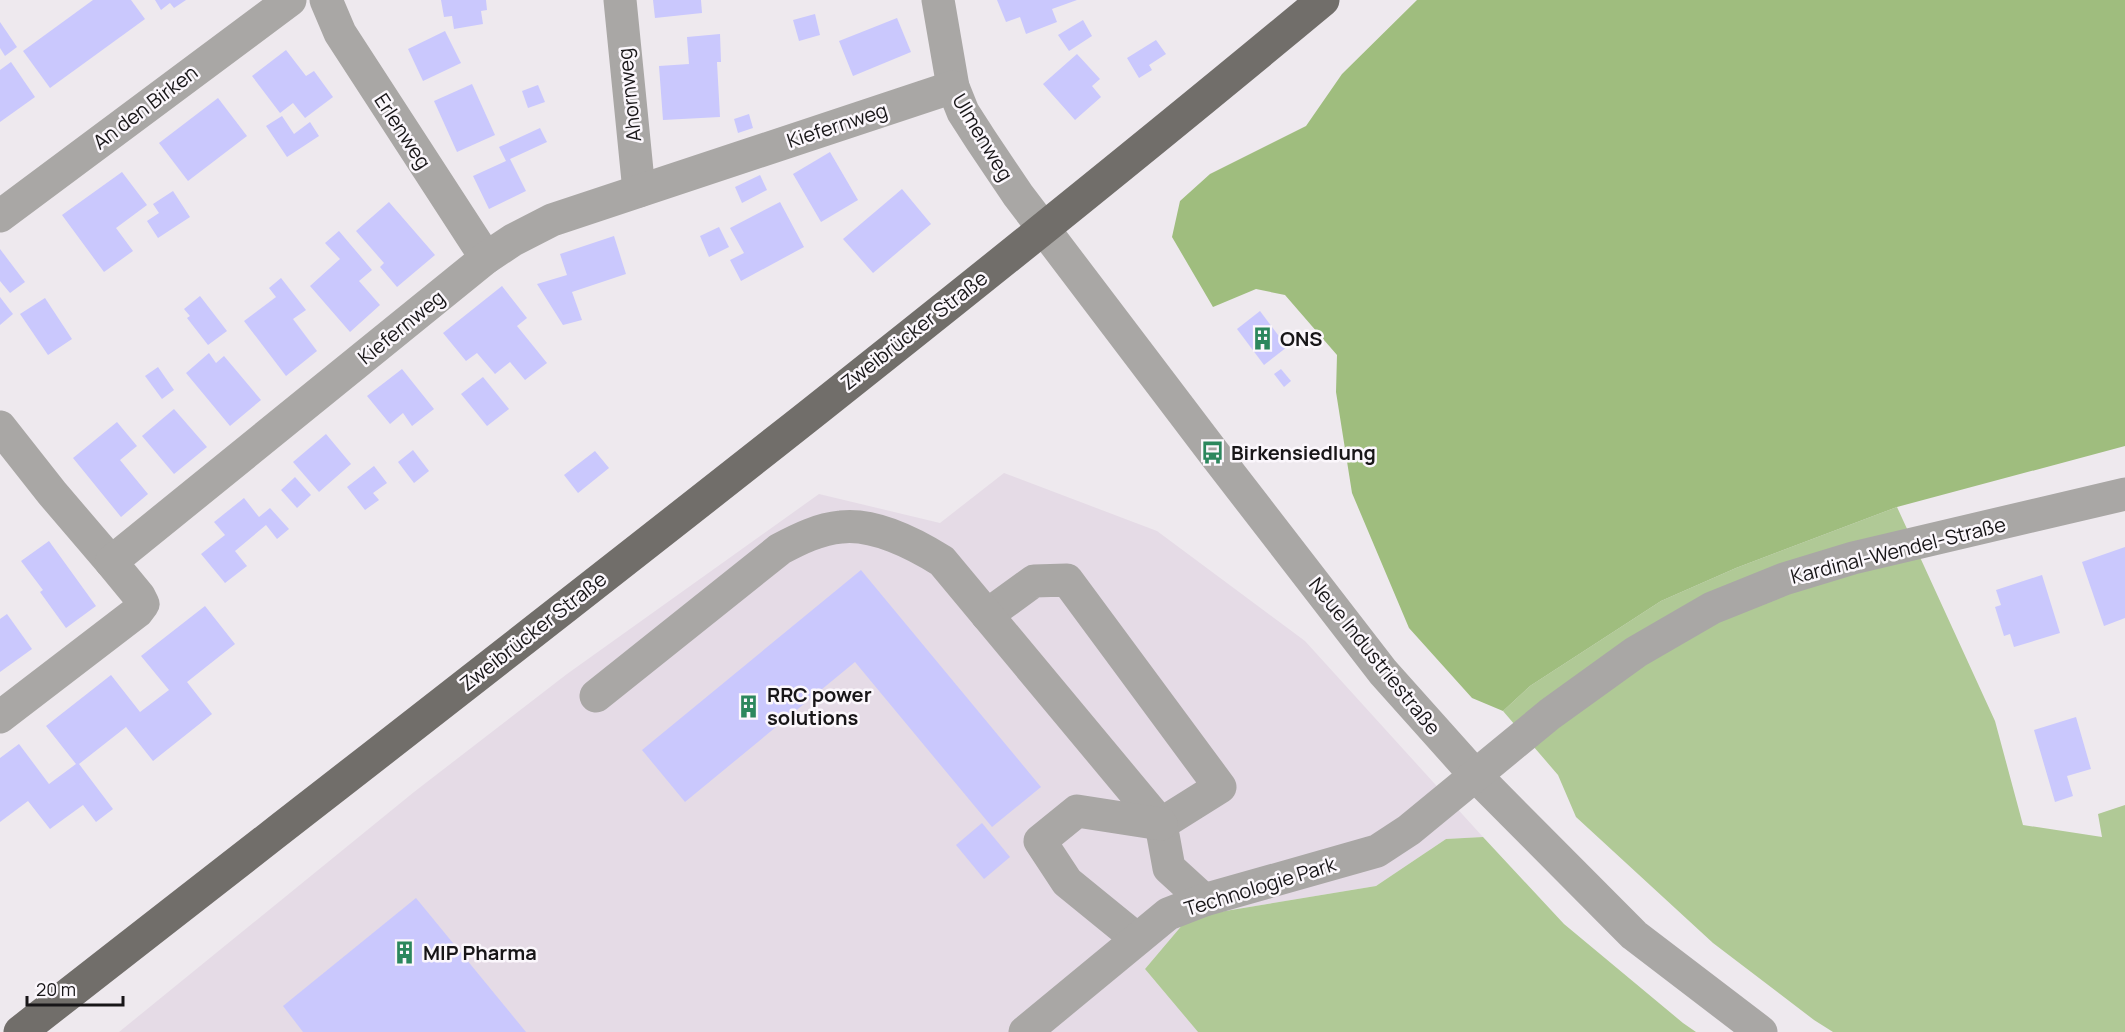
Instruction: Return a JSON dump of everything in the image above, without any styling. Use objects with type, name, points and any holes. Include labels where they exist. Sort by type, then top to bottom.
[{"type":"main road","name":"Zweibrücker Straße","points":[[20,1032],[707,495],[1044,228],[1323,0]]},
{"type":"street","name":"An den Birken","points":[[0,216],[290,0]]},
{"type":"street","name":"Erlenweg","points":[[326,0],[340,33],[486,258]]},
{"type":"street","name":"Ahornweg","points":[[620,0],[639,190]]},
{"type":"street","name":"Ulmenweg","points":[[938,0],[953,87],[963,112],[1005,177],[1044,228]]},
{"type":"street","name":"Kiefernweg","points":[[111,562],[486,258],[513,240],[552,220],[953,87]]},
{"type":"street","name":"Neue Industriestraße","points":[[1044,228],[1213,453],[1383,672],[1476,776],[1634,935],[1761,1032]]},
{"type":"street","points":[[0,427],[139,596],[143,604],[137,612],[0,717]]},
{"type":"street","name":"Kardinal-Wendel-Straße","points":[[1476,776],[1550,714],[1636,652],[1712,608],[1784,579],[1853,558],[2125,494]]},
{"type":"street","points":[[596,696],[780,549],[811,534],[843,526],[882,531],[919,547],[942,561],[1161,824],[1169,868],[1204,900]]},
{"type":"street","points":[[987,615],[1034,581],[1066,580],[1220,787],[1161,824],[1077,811],[1040,841],[1067,882],[1137,939]]},
{"type":"street","name":"Technologie Park","points":[[1025,1032],[1168,914],[1204,900],[1377,851],[1409,830],[1476,776]]},
{"type":"shaded area","points":[[1004,473],[1157,531],[1305,641],[1483,837],[1446,839],[1376,886],[1189,917],[1145,969],[1198,1032],[119,1032],[414,792],[567,674],[819,494],[940,523]]},
{"type":"green space","points":[[1417,0],[2125,0],[2125,446],[1897,507],[1736,568],[1661,601],[1530,686],[1503,711],[1472,698],[1409,628],[1352,493],[1336,392],[1337,355],[1285,295],[1256,289],[1213,307],[1172,237],[1180,201],[1210,174],[1306,126],[1342,74]]},
{"type":"green space","points":[[1897,507],[1995,721],[2023,825],[2102,837],[2098,814],[2125,805],[2125,1032],[1833,1032],[1713,943],[1576,817],[1558,775],[1503,711],[1530,686],[1661,601],[1736,568]]},
{"type":"green space","points":[[1483,837],[1564,924],[1696,1032],[1198,1032],[1145,969],[1189,917],[1376,886],[1446,839]]},
{"type":"building","points":[[93,0],[131,0],[145,19],[50,88],[23,51]]},
{"type":"building","points":[[155,0],[186,0],[174,8],[170,3],[161,10]]},
{"type":"building","points":[[441,0],[486,0],[487,10],[481,11],[483,24],[454,29],[452,16],[444,17]]},
{"type":"building","points":[[653,0],[701,0],[702,13],[655,18]]},
{"type":"building","points":[[997,0],[1077,0],[1052,9],[1057,22],[1026,34],[1020,17],[1006,22]]},
{"type":"building","points":[[815,14],[820,35],[799,41],[793,20]]},
{"type":"building","points":[[897,18],[911,52],[853,76],[839,41]]},
{"type":"building","points":[[1083,20],[1092,36],[1069,51],[1058,35]]},
{"type":"building","points":[[0,22],[17,47],[5,56],[0,48]]},
{"type":"building","points":[[445,31],[461,63],[423,81],[408,49]]},
{"type":"building","points":[[720,34],[721,62],[717,62],[720,117],[663,120],[659,66],[689,64],[687,37]]},
{"type":"building","points":[[1156,40],[1166,54],[1149,65],[1152,70],[1139,78],[1127,58]]},
{"type":"building","points":[[286,50],[306,76],[314,71],[333,97],[305,118],[293,103],[280,113],[252,76]]},
{"type":"building","points":[[1077,54],[1100,79],[1092,86],[1101,97],[1075,120],[1043,84]]},
{"type":"building","points":[[11,62],[35,97],[0,122],[0,70]]},
{"type":"building","points":[[472,84],[495,135],[457,152],[434,101]]},
{"type":"building","points":[[538,85],[545,102],[528,108],[522,91]]},
{"type":"building","points":[[218,98],[247,136],[188,181],[159,143]]},
{"type":"building","points":[[749,114],[753,128],[738,133],[734,119]]},
{"type":"building","points":[[282,116],[294,134],[310,122],[319,136],[287,157],[266,126]]},
{"type":"building","points":[[540,128],[547,142],[510,159],[526,191],[489,209],[473,176],[506,161],[499,147]]},
{"type":"building","points":[[830,152],[858,200],[821,222],[793,174]]},
{"type":"building","points":[[122,172],[147,205],[116,228],[133,251],[104,272],[62,215]]},
{"type":"building","points":[[760,175],[767,190],[742,203],[735,187]]},
{"type":"building","points":[[902,189],[931,224],[873,273],[843,239]]},
{"type":"building","points":[[173,191],[190,217],[158,238],[147,221],[159,213],[153,204]]},
{"type":"building","points":[[389,202],[435,255],[397,287],[380,267],[384,263],[356,231]]},
{"type":"building","points":[[780,202],[804,247],[741,281],[730,260],[744,253],[730,228]]},
{"type":"building","points":[[719,227],[729,247],[709,257],[700,236]]},
{"type":"building","points":[[339,231],[372,270],[359,281],[380,305],[350,332],[310,286],[340,259],[325,243]]},
{"type":"building","points":[[614,236],[626,274],[572,292],[582,320],[563,325],[537,284],[567,275],[560,254]]},
{"type":"building","points":[[0,249],[25,282],[10,293],[0,281]]},
{"type":"building","points":[[281,278],[306,310],[293,319],[317,351],[286,376],[244,321],[276,297],[269,288]]},
{"type":"building","points":[[502,286],[527,318],[517,326],[547,363],[525,380],[510,362],[495,374],[477,353],[466,361],[443,333]]},
{"type":"building","points":[[200,296],[227,331],[208,345],[187,318],[190,316],[184,309]]},
{"type":"building","points":[[0,297],[13,314],[0,325]]},
{"type":"building","points":[[45,298],[72,339],[48,355],[20,314]]},
{"type":"building","name":"ONS","points":[[1260,311],[1287,347],[1264,365],[1237,329]]},
{"type":"building","points":[[209,353],[216,363],[224,356],[261,400],[230,426],[186,373]]},
{"type":"building","points":[[158,367],[174,390],[162,399],[145,376]]},
{"type":"building","points":[[402,369],[434,409],[412,426],[403,413],[390,424],[367,396]]},
{"type":"building","points":[[1281,369],[1291,381],[1284,387],[1274,374]]},
{"type":"building","points":[[483,377],[509,409],[487,426],[461,394]]},
{"type":"building","points":[[174,409],[207,447],[174,474],[142,436]]},
{"type":"building","points":[[117,422],[137,446],[120,460],[148,494],[121,517],[73,458]]},
{"type":"building","points":[[326,434],[351,464],[319,492],[293,462]]},
{"type":"building","points":[[413,450],[429,471],[414,483],[398,462]]},
{"type":"building","points":[[595,451],[609,468],[578,493],[564,475]]},
{"type":"building","points":[[374,466],[387,483],[373,493],[379,500],[365,510],[347,487]]},
{"type":"building","points":[[295,477],[311,495],[297,508],[281,490]]},
{"type":"building","points":[[244,498],[259,517],[270,508],[289,529],[277,539],[266,525],[235,551],[247,566],[225,583],[201,554],[225,535],[214,522]]},
{"type":"building","points":[[49,541],[96,606],[66,628],[40,592],[43,590],[21,561]]},
{"type":"building","points":[[2125,547],[2125,618],[2104,626],[2082,562]]},
{"type":"building","name":"RRC power solutions","points":[[861,570],[1041,787],[992,827],[855,662],[685,802],[642,750]]},
{"type":"building","points":[[2042,575],[2060,633],[2014,647],[2010,634],[2004,636],[1995,607],[2001,605],[1996,590]]},
{"type":"building","points":[[205,606],[235,644],[187,682],[212,714],[153,761],[126,727],[79,764],[113,809],[96,822],[83,805],[50,829],[28,801],[0,822],[0,758],[19,744],[49,784],[76,764],[46,726],[111,675],[140,712],[169,690],[141,656]]},
{"type":"building","points":[[7,614],[32,649],[0,672],[0,619]]},
{"type":"building","points":[[2076,717],[2091,769],[2067,776],[2073,796],[2055,802],[2034,730]]},
{"type":"building","points":[[982,823],[1010,857],[984,879],[956,845]]},
{"type":"building","name":"MIP Pharma","points":[[416,898],[526,1032],[303,1032],[283,1006]]},
{"type":"place","name":"ONS","points":[[1262,338]]},
{"type":"place","name":"Birkensiedlung","points":[[1213,452]]},
{"type":"place","name":"RRC power solutions","points":[[749,706]]},
{"type":"place","name":"MIP Pharma","points":[[405,952]]}]
